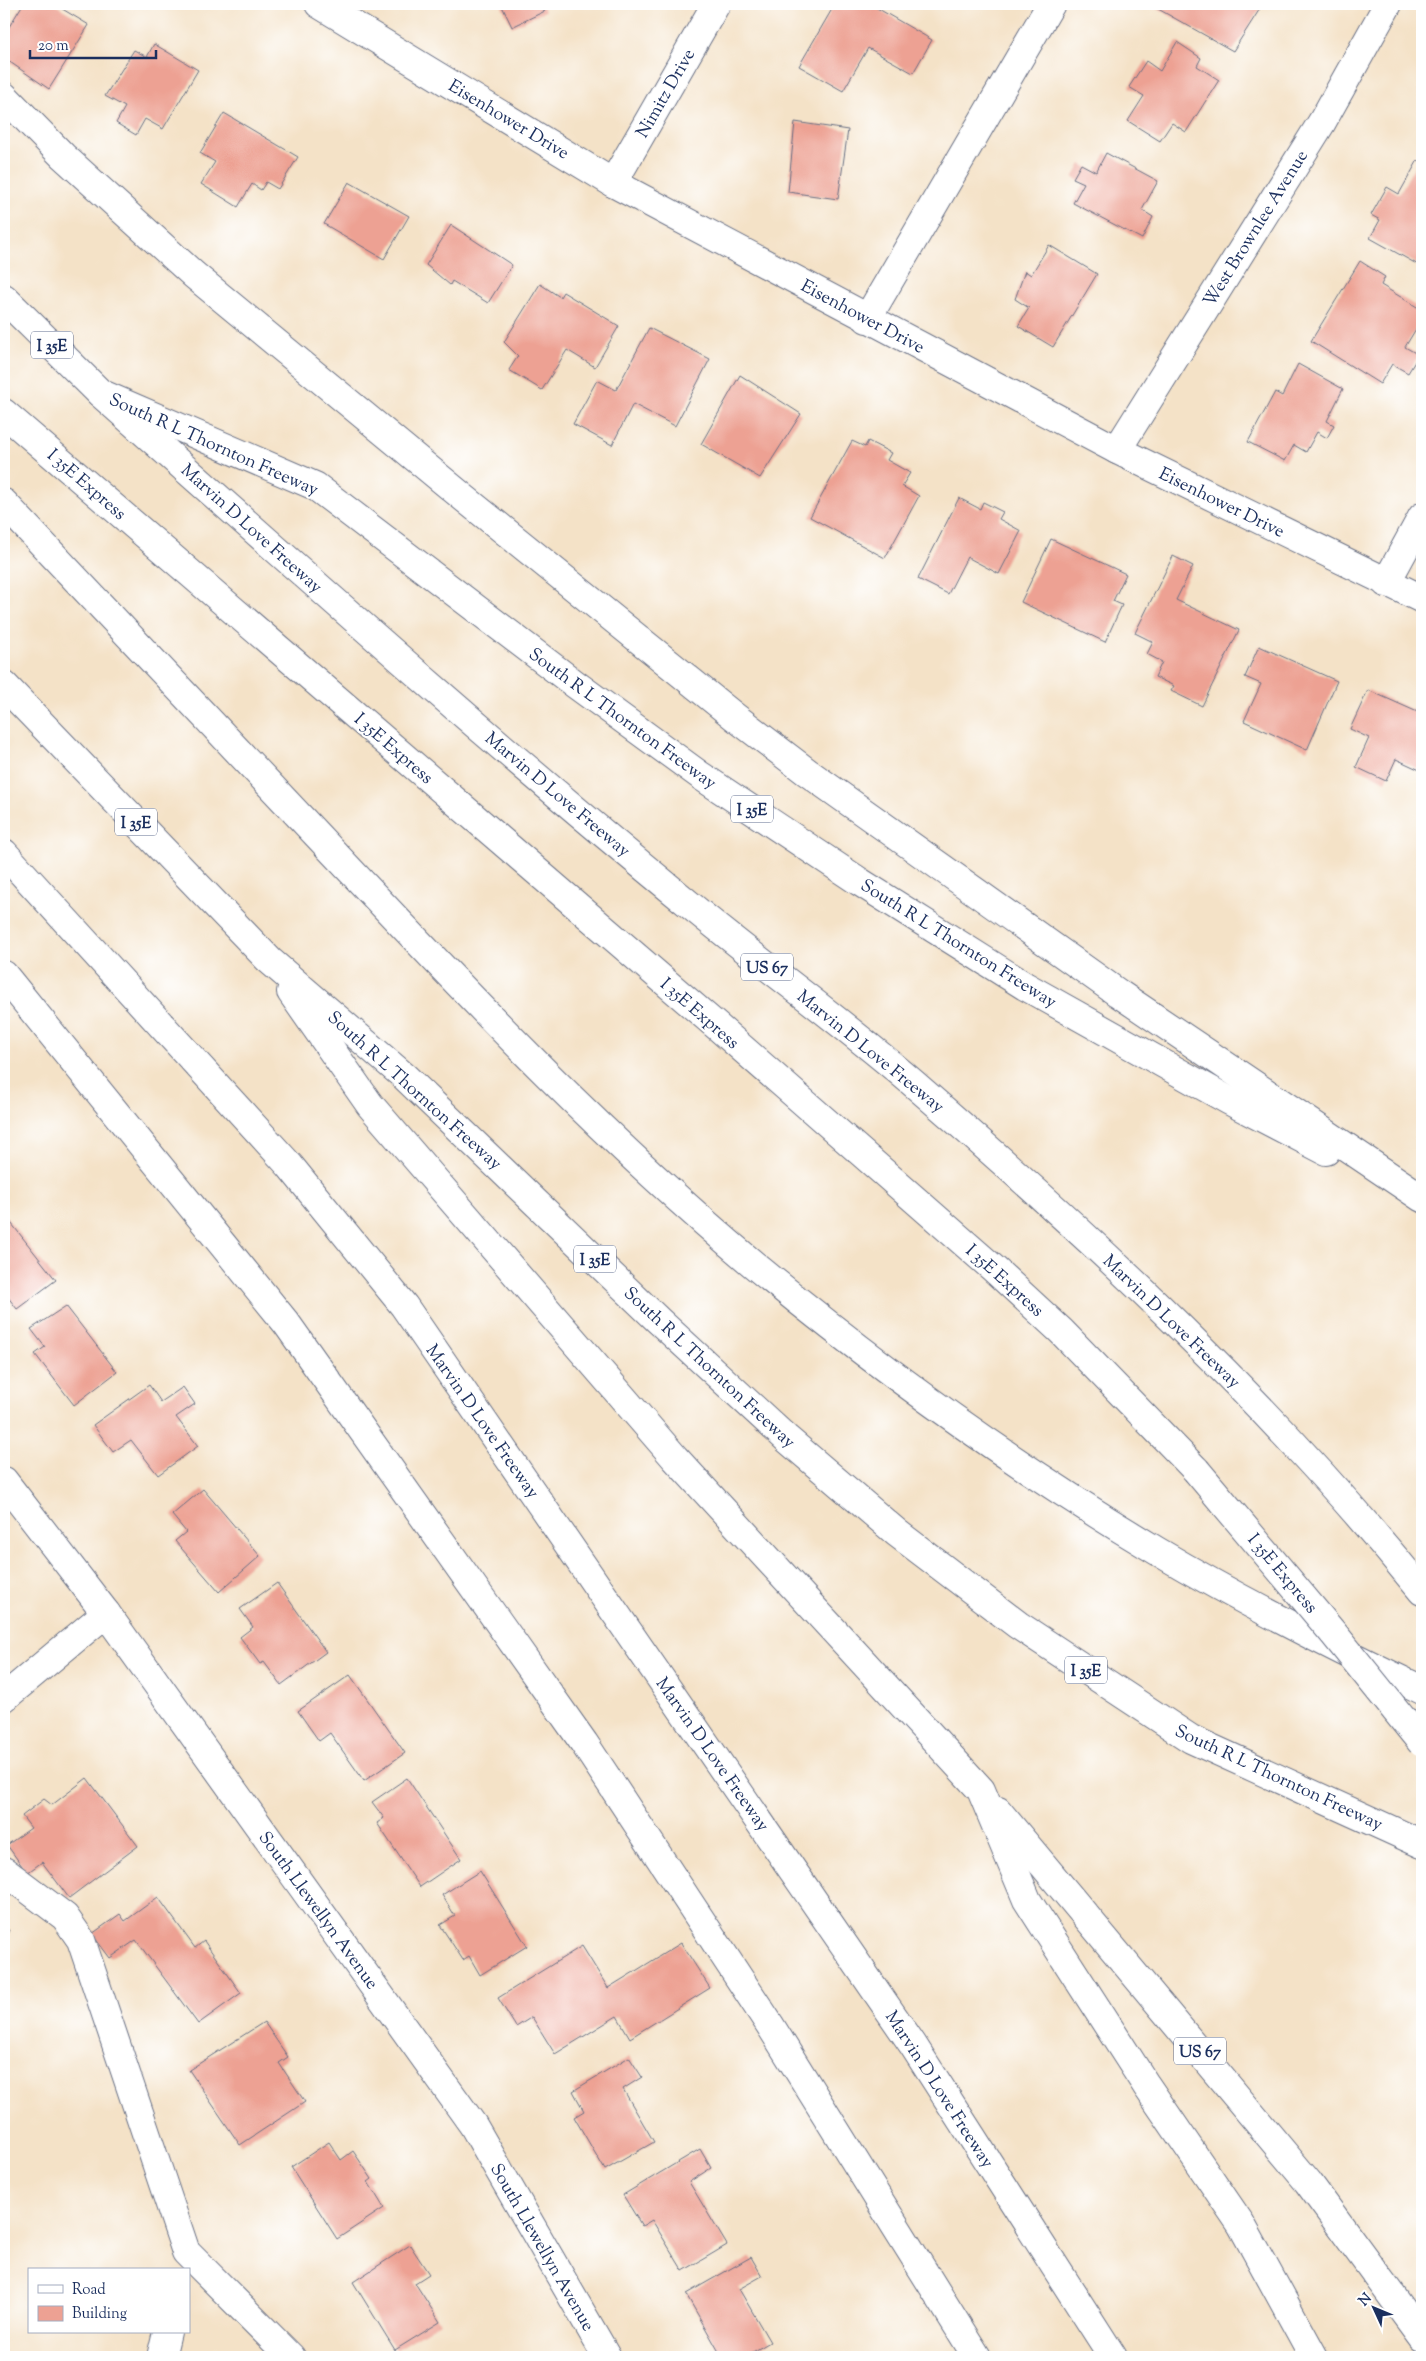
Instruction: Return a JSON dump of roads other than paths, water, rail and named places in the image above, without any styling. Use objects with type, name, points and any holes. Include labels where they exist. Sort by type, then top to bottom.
[{"type":"main road","name":"Eisenhower Drive","points":[[319,4],[613,183],[1117,450],[1422,599]]},
{"type":"main road","name":"Nimitz Drive","points":[[613,183],[716,4]]},
{"type":"main road","points":[[867,319],[1051,4]]},
{"type":"main road","name":"West Brownlee Avenue","points":[[1117,450],[1322,122],[1388,4]]},
{"type":"main road","points":[[4,96],[63,156],[194,275],[464,498],[743,723],[807,772],[1118,993],[1422,1200]]},
{"type":"main road","name":"South R L Thornton Freeway","points":[[4,298],[100,393],[315,486],[457,596],[614,713],[701,776],[860,882],[1025,986],[1228,1100],[1422,1200]]},
{"type":"main road","name":"Marvin D Love Freeway","points":[[100,393],[436,692],[690,905],[926,1094],[1123,1272],[1202,1348],[1281,1429],[1414,1580]]},
{"type":"main road","name":"I 35E Express","points":[[4,413],[711,1022],[1061,1331],[1196,1470],[1334,1634],[1422,1743]]},
{"type":"main road","name":"I 35E Express","points":[[4,503],[448,974],[664,1186],[751,1262],[898,1378],[954,1419],[1059,1488],[1157,1550],[1217,1584],[1320,1641],[1422,1690]]},
{"type":"main road","points":[[1386,583],[1422,518]]},
{"type":"main road","name":"South R L Thornton Freeway","points":[[4,685],[269,960],[405,1077],[658,1320],[787,1439],[897,1533],[1010,1620],[1191,1739],[1422,1844]]},
{"type":"main road","name":"Marvin D Love Freeway","points":[[4,853],[290,1166],[416,1323],[914,2045],[1113,2357]]},
{"type":"main road","points":[[269,960],[370,1105],[675,1458],[981,1790],[1026,1900],[1146,2085],[1241,2224],[1314,2357]]},
{"type":"main road","points":[[4,975],[287,1324],[579,1735],[770,2024],[977,2357]]},
{"type":"main road","name":"South Llewellyn Avenue","points":[[4,1481],[106,1613],[473,2125],[607,2357]]},
{"type":"main road","points":[[4,1698],[106,1613]]},
{"type":"main road","name":"US 67","points":[[981,1790],[1308,2182],[1422,2337]]},
{"type":"main road","points":[[4,1870],[65,1917],[81,1940],[184,2261],[291,2357]]},
{"type":"main road","points":[[161,2357],[167,2334]]}]
